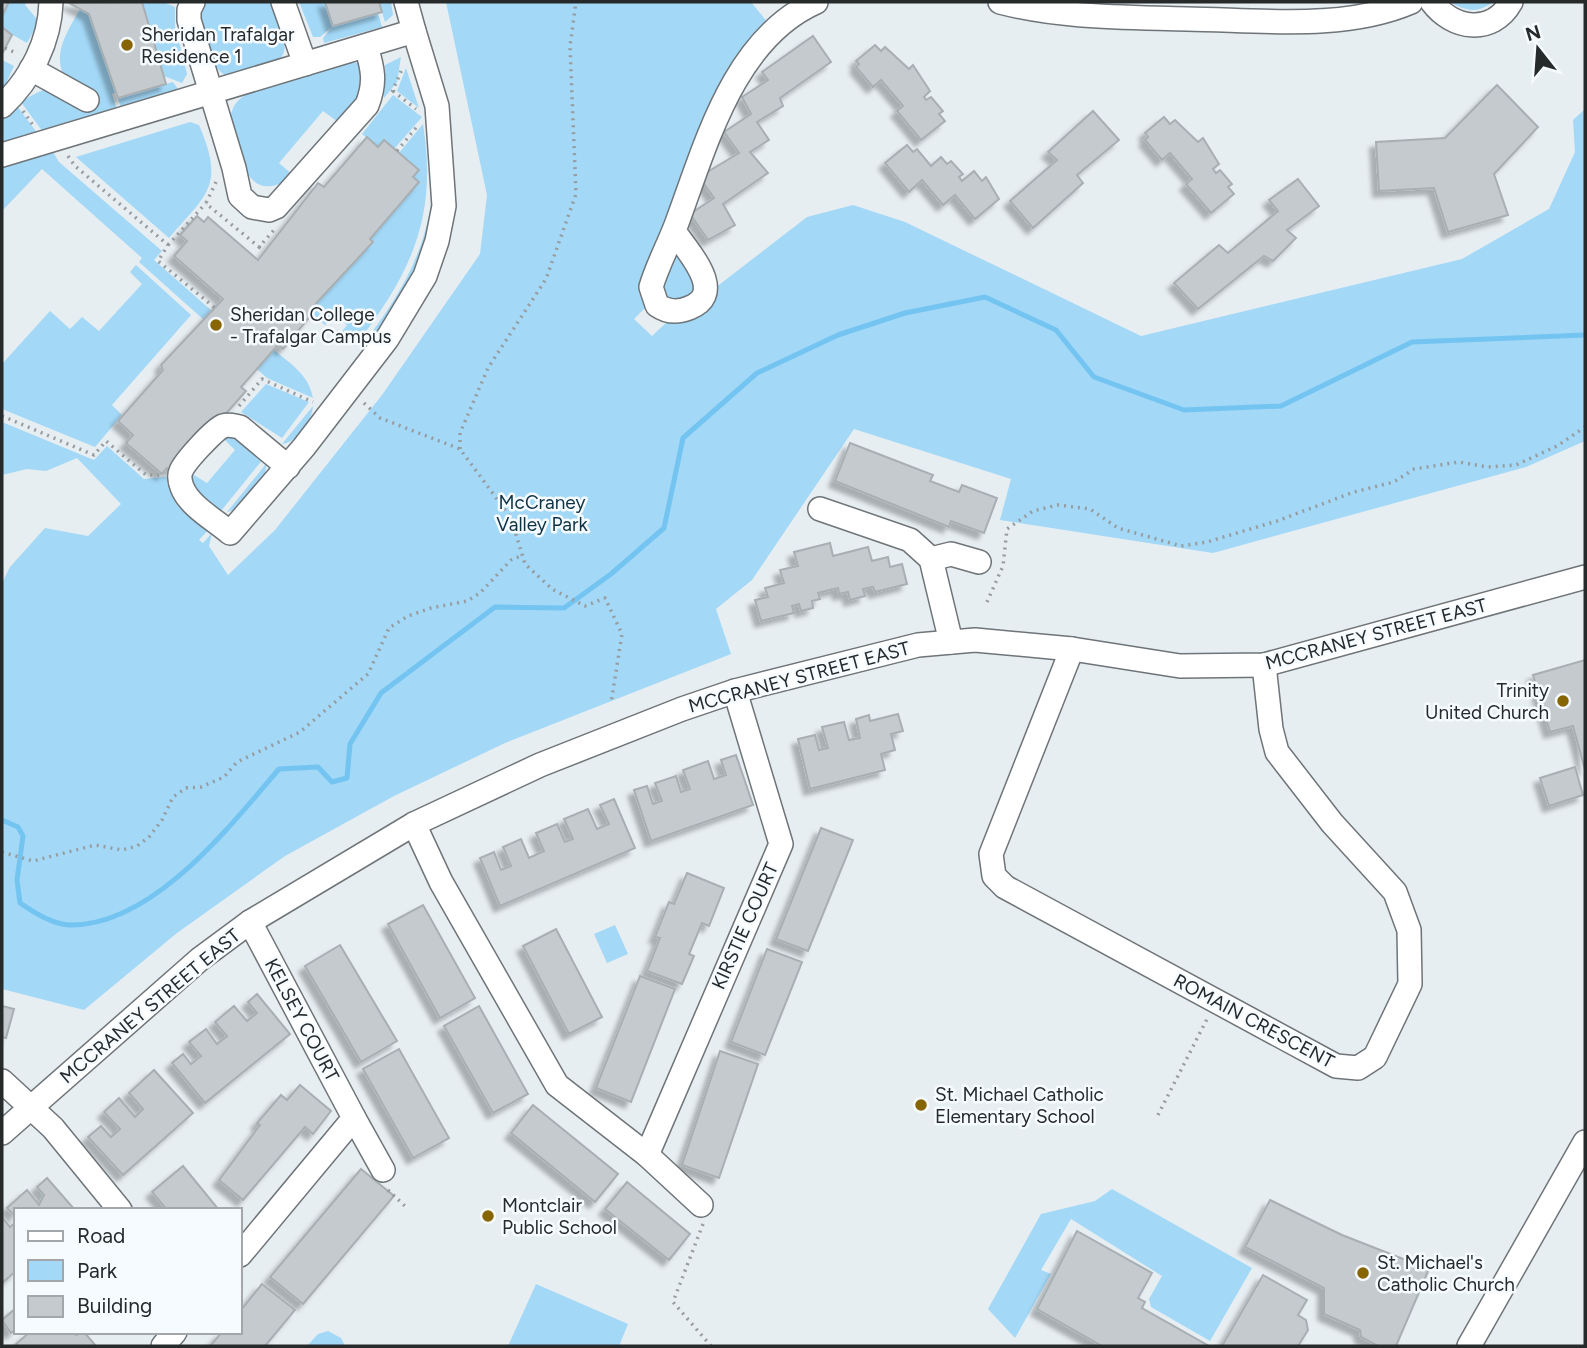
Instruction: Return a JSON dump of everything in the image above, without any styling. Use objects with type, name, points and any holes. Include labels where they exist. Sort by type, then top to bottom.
[{"type":"street","points":[[8,100],[31,69],[50,23],[51,2]]},
{"type":"street","points":[[193,2],[188,10],[189,20],[209,94],[240,196],[252,207],[269,209],[301,183],[367,105],[374,88],[374,73],[366,46]]},
{"type":"street","points":[[283,2],[305,64]]},
{"type":"street","points":[[288,467],[240,427],[222,426],[200,447],[181,471],[180,481],[183,491],[194,503],[230,533],[288,467],[387,339],[425,275],[438,241],[444,206],[438,106],[406,2]]},
{"type":"street","points":[[674,231],[722,103],[753,54],[798,9],[816,2]]},
{"type":"street","points":[[1000,2],[1037,11],[1089,9],[1251,21],[1340,19],[1411,2]]},
{"type":"street","points":[[1432,2],[1447,18],[1468,26],[1497,18],[1511,2]]},
{"type":"street","points":[[2,155],[415,31]]},
{"type":"street","points":[[31,69],[87,100]]},
{"type":"street","points":[[821,509],[910,540],[931,559],[951,642]]},
{"type":"street","points":[[931,559],[951,554],[979,562]]},
{"type":"street","name":"MCCRANEY STREET EAST","points":[[2,1133],[200,959],[250,922],[414,824],[540,765],[681,709],[735,691],[918,645],[975,640],[1072,649],[1180,666],[1264,666],[1585,577]]},
{"type":"street","name":"ROMAIN CRESCENT","points":[[1072,649],[991,854],[994,876],[1005,887],[1336,1066],[1358,1068],[1375,1057],[1410,984],[1409,930],[1395,892],[1332,822],[1277,752],[1271,729],[1264,666]]},
{"type":"street","name":"KIRSTIE COURT","points":[[647,1155],[781,844],[735,691]]},
{"type":"street","points":[[414,824],[442,882],[557,1084],[647,1155],[701,1205]]},
{"type":"street","name":"KELSEY COURT","points":[[250,922],[383,1170]]},
{"type":"street","points":[[2,1081],[53,1128],[118,1208]]},
{"type":"street","points":[[242,1253],[354,1118]]},
{"type":"street","points":[[1469,1346],[1585,1142]]},
{"type":"path","points":[[460,449],[460,433],[488,368],[545,279],[576,194],[570,46],[576,2]]},
{"type":"path","points":[[393,91],[425,116],[397,151]]},
{"type":"path","points":[[8,100],[34,125]]},
{"type":"path","points":[[168,245],[206,204]]},
{"type":"path","points":[[259,247],[265,251]]},
{"type":"path","points":[[196,293],[215,308]]},
{"type":"path","points":[[234,413],[262,379],[313,402]]},
{"type":"path","points":[[348,387],[380,418],[460,449],[511,518],[526,564],[552,589],[585,606],[605,598],[622,634],[611,703]]},
{"type":"path","points":[[2,416],[94,455],[106,441],[146,475],[171,472]]},
{"type":"path","points":[[987,602],[1003,566],[1007,529],[1033,511],[1058,505],[1090,509],[1118,528],[1181,546],[1239,534],[1354,492],[1394,482],[1414,469],[1459,462],[1486,467],[1516,465],[1557,446],[1585,427]]},
{"type":"path","points":[[2,852],[33,861],[95,845],[122,850],[136,846],[149,837],[162,820],[173,797],[187,788],[201,787],[225,777],[237,762],[300,732],[368,674],[389,628],[408,616],[431,608],[467,601],[480,593],[511,560],[523,555]]},
{"type":"path","points":[[1158,1115],[1208,1017]]},
{"type":"path","points":[[701,1205],[708,1212],[673,1301],[711,1346]]},
{"type":"green space","points":[[9,2],[26,2],[25,5],[36,18],[36,27],[27,43],[2,29],[2,16]]},
{"type":"green space","points":[[142,2],[163,2],[175,7],[175,26],[187,74],[182,83],[164,76]]},
{"type":"green space","points":[[207,2],[274,2],[284,38],[282,57],[265,68],[230,78],[222,73],[208,55],[201,32],[202,10]]},
{"type":"green space","points":[[299,2],[325,2],[333,26],[378,13],[382,27],[324,43],[323,38],[332,27],[320,37],[313,37]]},
{"type":"green space","points":[[379,2],[391,2],[393,15],[385,22]]},
{"type":"green space","name":"McCraney Valley Park","points":[[446,2],[751,2],[768,23],[649,304],[634,319],[652,336],[668,321],[693,317],[706,310],[714,297],[715,288],[807,217],[853,205],[905,222],[1141,336],[1462,259],[1549,209],[1575,152],[1573,120],[1585,109],[1585,441],[1526,467],[1213,553],[1000,520],[1011,479],[854,429],[752,580],[716,609],[731,654],[505,743],[394,796],[285,856],[177,933],[84,1010],[2,989],[2,583],[10,567],[45,528],[88,536],[121,504],[77,458],[46,471],[27,469],[2,475],[2,422],[94,460],[107,446],[144,479],[172,476],[210,528],[199,540],[203,543],[212,533],[209,546],[228,575],[275,530],[382,395],[480,254],[487,195]]},
{"type":"green space","points":[[1451,2],[1493,2],[1472,10]]},
{"type":"green space","points":[[80,9],[89,14],[116,92],[112,94],[117,109],[43,132],[21,102],[65,79],[61,69],[61,51]]},
{"type":"green space","points":[[401,57],[397,82],[384,98],[385,65]]},
{"type":"green space","points":[[409,58],[414,62],[431,114],[435,221],[402,303],[370,342],[362,345],[388,310],[407,276],[422,243],[430,209],[433,174],[430,138]]},
{"type":"green space","points":[[2,60],[14,66],[2,92]]},
{"type":"green space","points":[[347,62],[359,63],[364,70],[362,98],[338,122],[323,111],[279,163],[294,176],[271,186],[254,182],[244,166],[231,127],[231,115],[237,102],[250,92]]},
{"type":"green space","points":[[406,68],[419,108],[397,91]]},
{"type":"green space","points":[[173,82],[178,89],[173,92],[121,108],[118,98]]},
{"type":"green space","points":[[393,95],[422,117],[394,149],[384,140],[378,147],[362,134]]},
{"type":"green space","points":[[17,106],[38,134],[2,142],[2,117]]},
{"type":"green space","points":[[190,122],[199,125],[211,162],[211,176],[202,199],[169,238],[76,157]]},
{"type":"green space","points":[[423,124],[427,188],[416,243],[391,294],[355,346],[337,338],[347,325],[334,315],[325,325],[309,311],[373,242],[370,239],[419,182],[413,177],[419,170],[399,153]]},
{"type":"green space","points":[[53,152],[59,162],[162,251],[154,260],[212,311],[204,320],[139,262],[142,258],[42,169],[2,211],[2,166]]},
{"type":"green space","points":[[679,255],[697,281],[694,297],[669,305],[658,285],[672,257]]},
{"type":"green space","points":[[136,265],[191,315],[112,405],[122,415],[95,447],[2,409],[2,364],[50,311],[70,329],[82,317],[99,331],[142,284],[130,272]]},
{"type":"green space","points":[[274,350],[303,376],[313,398],[267,378],[257,369]]},
{"type":"green space","points":[[266,384],[309,402],[282,438],[241,412]]},
{"type":"green space","points":[[313,406],[303,430],[282,444]]},
{"type":"green space","points":[[229,435],[237,435],[264,458],[221,511],[193,489],[189,477],[194,475],[207,483],[235,450],[225,440]]},
{"type":"green space","points":[[266,464],[263,478],[253,493],[247,500],[227,512]]},
{"type":"green space","points":[[615,925],[628,954],[607,963],[594,934]]},
{"type":"green space","points":[[1112,1189],[1252,1268],[1210,1341],[1151,1307],[1149,1299],[1162,1276],[1071,1219],[1041,1270],[1051,1274],[1015,1338],[988,1309],[1041,1214],[1095,1201]]},
{"type":"green space","points":[[536,1284],[628,1324],[619,1346],[508,1346]]},
{"type":"green space","points":[[328,1331],[341,1338],[345,1346],[307,1346],[318,1334]]},
{"type":"building","points":[[2,2],[9,2],[2,16]]},
{"type":"building","name":"Sheridan Trafalgar Residence 1","points":[[142,2],[166,84],[118,98],[89,14],[69,3]]},
{"type":"building","name":"Sheridan Trafalgar Residence 1","points":[[325,2],[379,2],[382,12],[333,26]]},
{"type":"building","points":[[2,27],[12,35],[2,54]]},
{"type":"building","points":[[813,36],[831,62],[780,98],[783,106],[757,122],[769,140],[750,152],[768,173],[723,204],[735,225],[708,240],[690,214],[714,198],[699,177],[739,153],[724,132],[751,114],[742,97],[768,80],[762,72]]},
{"type":"building","points":[[875,45],[881,51],[885,47],[909,69],[913,65],[930,91],[924,97],[926,100],[931,97],[943,111],[939,114],[945,121],[921,140],[897,111],[903,106],[881,80],[873,87],[856,67],[859,64],[856,61]]},
{"type":"building","points":[[1497,85],[1538,127],[1494,174],[1508,215],[1448,232],[1434,188],[1379,191],[1376,142],[1445,138]]},
{"type":"building","points":[[1093,111],[1119,140],[1077,175],[1083,183],[1033,228],[1010,201],[1057,160],[1048,152]]},
{"type":"building","points":[[1164,117],[1170,124],[1175,120],[1198,142],[1203,138],[1219,164],[1213,169],[1216,173],[1220,170],[1232,184],[1228,187],[1234,194],[1211,213],[1186,184],[1192,179],[1170,153],[1162,160],[1145,140],[1148,137],[1145,133]]},
{"type":"building","points":[[367,137],[378,147],[384,140],[419,170],[413,177],[419,182],[370,239],[373,242],[309,311],[312,314],[283,349],[278,345],[241,387],[246,391],[222,418],[219,415],[170,471],[167,468],[162,474],[126,443],[133,435],[118,421],[163,370],[161,365],[223,299],[174,256],[187,241],[180,235],[197,216],[204,222],[208,217],[258,260],[318,183],[324,187]]},
{"type":"building","points":[[907,145],[913,152],[917,149],[931,166],[941,157],[947,164],[951,161],[963,174],[959,177],[962,181],[974,171],[982,181],[986,177],[999,199],[975,219],[955,195],[943,205],[922,180],[909,192],[885,163]]},
{"type":"building","points":[[1298,179],[1319,206],[1287,230],[1296,238],[1273,261],[1264,256],[1198,309],[1174,283],[1219,245],[1228,253],[1278,211],[1269,200]]},
{"type":"building","points":[[850,443],[933,475],[930,481],[959,492],[962,485],[997,498],[984,533],[951,521],[949,527],[835,481]]},
{"type":"building","points":[[830,543],[833,556],[868,547],[872,561],[888,557],[890,567],[902,564],[907,584],[875,592],[873,587],[863,589],[865,596],[850,600],[848,592],[839,594],[838,588],[818,593],[820,599],[812,601],[813,608],[801,611],[799,604],[792,606],[794,613],[761,621],[755,600],[768,597],[765,588],[784,583],[780,570],[798,566],[794,552]]},
{"type":"building","name":"Trinity United Church","points":[[1585,660],[1585,770],[1573,726],[1550,732],[1533,675]]},
{"type":"building","points":[[898,714],[903,731],[891,734],[895,750],[881,754],[885,770],[810,789],[798,739],[815,735],[819,750],[828,748],[822,727],[844,722],[849,740],[860,738],[856,719],[869,715],[870,721]]},
{"type":"building","points":[[736,755],[753,805],[651,841],[634,790],[647,786],[653,804],[662,801],[655,783],[676,776],[681,792],[690,789],[683,770],[708,761],[714,779],[726,775],[721,760]]},
{"type":"building","points":[[1575,767],[1583,795],[1549,806],[1540,778]]},
{"type":"building","points":[[614,799],[635,848],[500,906],[480,858],[494,852],[501,870],[511,866],[503,847],[521,839],[529,858],[544,851],[536,833],[557,824],[565,842],[573,839],[564,819],[588,809],[597,829],[609,824],[600,805]]},
{"type":"building","points":[[821,828],[853,840],[808,951],[776,939]]},
{"type":"building","points":[[687,873],[724,888],[709,926],[702,923],[689,954],[694,956],[682,984],[647,971],[660,938],[655,937],[669,902],[674,904]]},
{"type":"building","points":[[423,905],[475,998],[440,1018],[388,924]]},
{"type":"building","points":[[556,929],[602,1017],[569,1034],[523,946]]},
{"type":"building","points":[[340,945],[397,1041],[361,1062],[305,966]]},
{"type":"building","points":[[767,949],[802,962],[765,1055],[731,1042]]},
{"type":"building","points":[[640,976],[675,989],[631,1102],[596,1088]]},
{"type":"building","points":[[257,994],[290,1034],[205,1103],[172,1063],[183,1054],[191,1064],[201,1056],[189,1042],[206,1029],[217,1044],[227,1036],[215,1022],[234,1006],[247,1021],[257,1013],[248,1002]]},
{"type":"building","points":[[2,1006],[14,1009],[6,1038],[2,1037]]},
{"type":"building","points":[[479,1006],[528,1094],[493,1113],[444,1026]]},
{"type":"building","points":[[399,1049],[449,1138],[413,1158],[363,1069]]},
{"type":"building","points":[[720,1051],[758,1064],[719,1178],[682,1165]]},
{"type":"building","points":[[154,1070],[193,1113],[123,1175],[88,1137],[101,1126],[111,1137],[120,1129],[104,1112],[119,1098],[135,1117],[143,1109],[129,1093]]},
{"type":"building","points":[[300,1085],[331,1111],[313,1134],[305,1127],[243,1200],[219,1180],[260,1125],[257,1123],[281,1095],[287,1100]]},
{"type":"building","points":[[533,1105],[618,1174],[595,1202],[511,1133]]},
{"type":"building","points":[[183,1166],[217,1208],[165,1208],[152,1192]]},
{"type":"building","points":[[361,1169],[394,1196],[303,1304],[270,1277]]},
{"type":"building","points":[[47,1178],[73,1208],[14,1208],[14,1215],[7,1208],[27,1190],[39,1205],[44,1195],[37,1187]]},
{"type":"building","points":[[627,1182],[690,1234],[669,1260],[605,1209]]},
{"type":"building","name":"St. Michael's Catholic Church","points":[[1270,1200],[1342,1235],[1429,1269],[1396,1346],[1378,1346],[1361,1337],[1360,1330],[1324,1314],[1324,1288],[1245,1247]]},
{"type":"building","points":[[2,1217],[10,1227],[14,1224],[14,1273],[2,1283]]},
{"type":"building","points":[[1077,1231],[1152,1273],[1138,1298],[1145,1302],[1142,1308],[1209,1346],[1102,1346],[1037,1309]]},
{"type":"building","points":[[1263,1275],[1307,1300],[1298,1315],[1306,1320],[1308,1330],[1298,1346],[1222,1346]]},
{"type":"building","points":[[262,1284],[295,1310],[265,1346],[210,1346],[220,1334],[242,1334],[242,1309]]},
{"type":"building","points":[[14,1310],[14,1331],[11,1333],[2,1320]]},
{"type":"building","points":[[28,1334],[86,1334],[96,1346],[18,1346],[16,1344]]},
{"type":"waterway","points":[[2,820],[18,827],[23,836],[17,880],[20,903],[49,920],[69,925],[100,921],[130,909],[159,892],[187,869],[237,818],[279,769],[318,767],[332,782],[347,778],[350,744],[381,693],[495,607],[564,608],[611,574],[664,528],[683,438],[757,373],[838,335],[905,313],[985,297],[1056,330],[1094,377],[1184,410],[1281,406],[1412,342],[1585,335]]},
{"type":"place","name":"Sheridan Trafalgar Residence 1","points":[[127,45]]},
{"type":"place","name":"Sheridan College - Trafalgar Campus","points":[[216,325]]},
{"type":"place","name":"Trinity United Church","points":[[1563,701]]},
{"type":"place","name":"St. Michael Catholic Elementary School","points":[[921,1105]]},
{"type":"place","name":"Montclair Public School","points":[[488,1216]]},
{"type":"place","name":"St. Michael's Catholic Church","points":[[1363,1273]]}]
